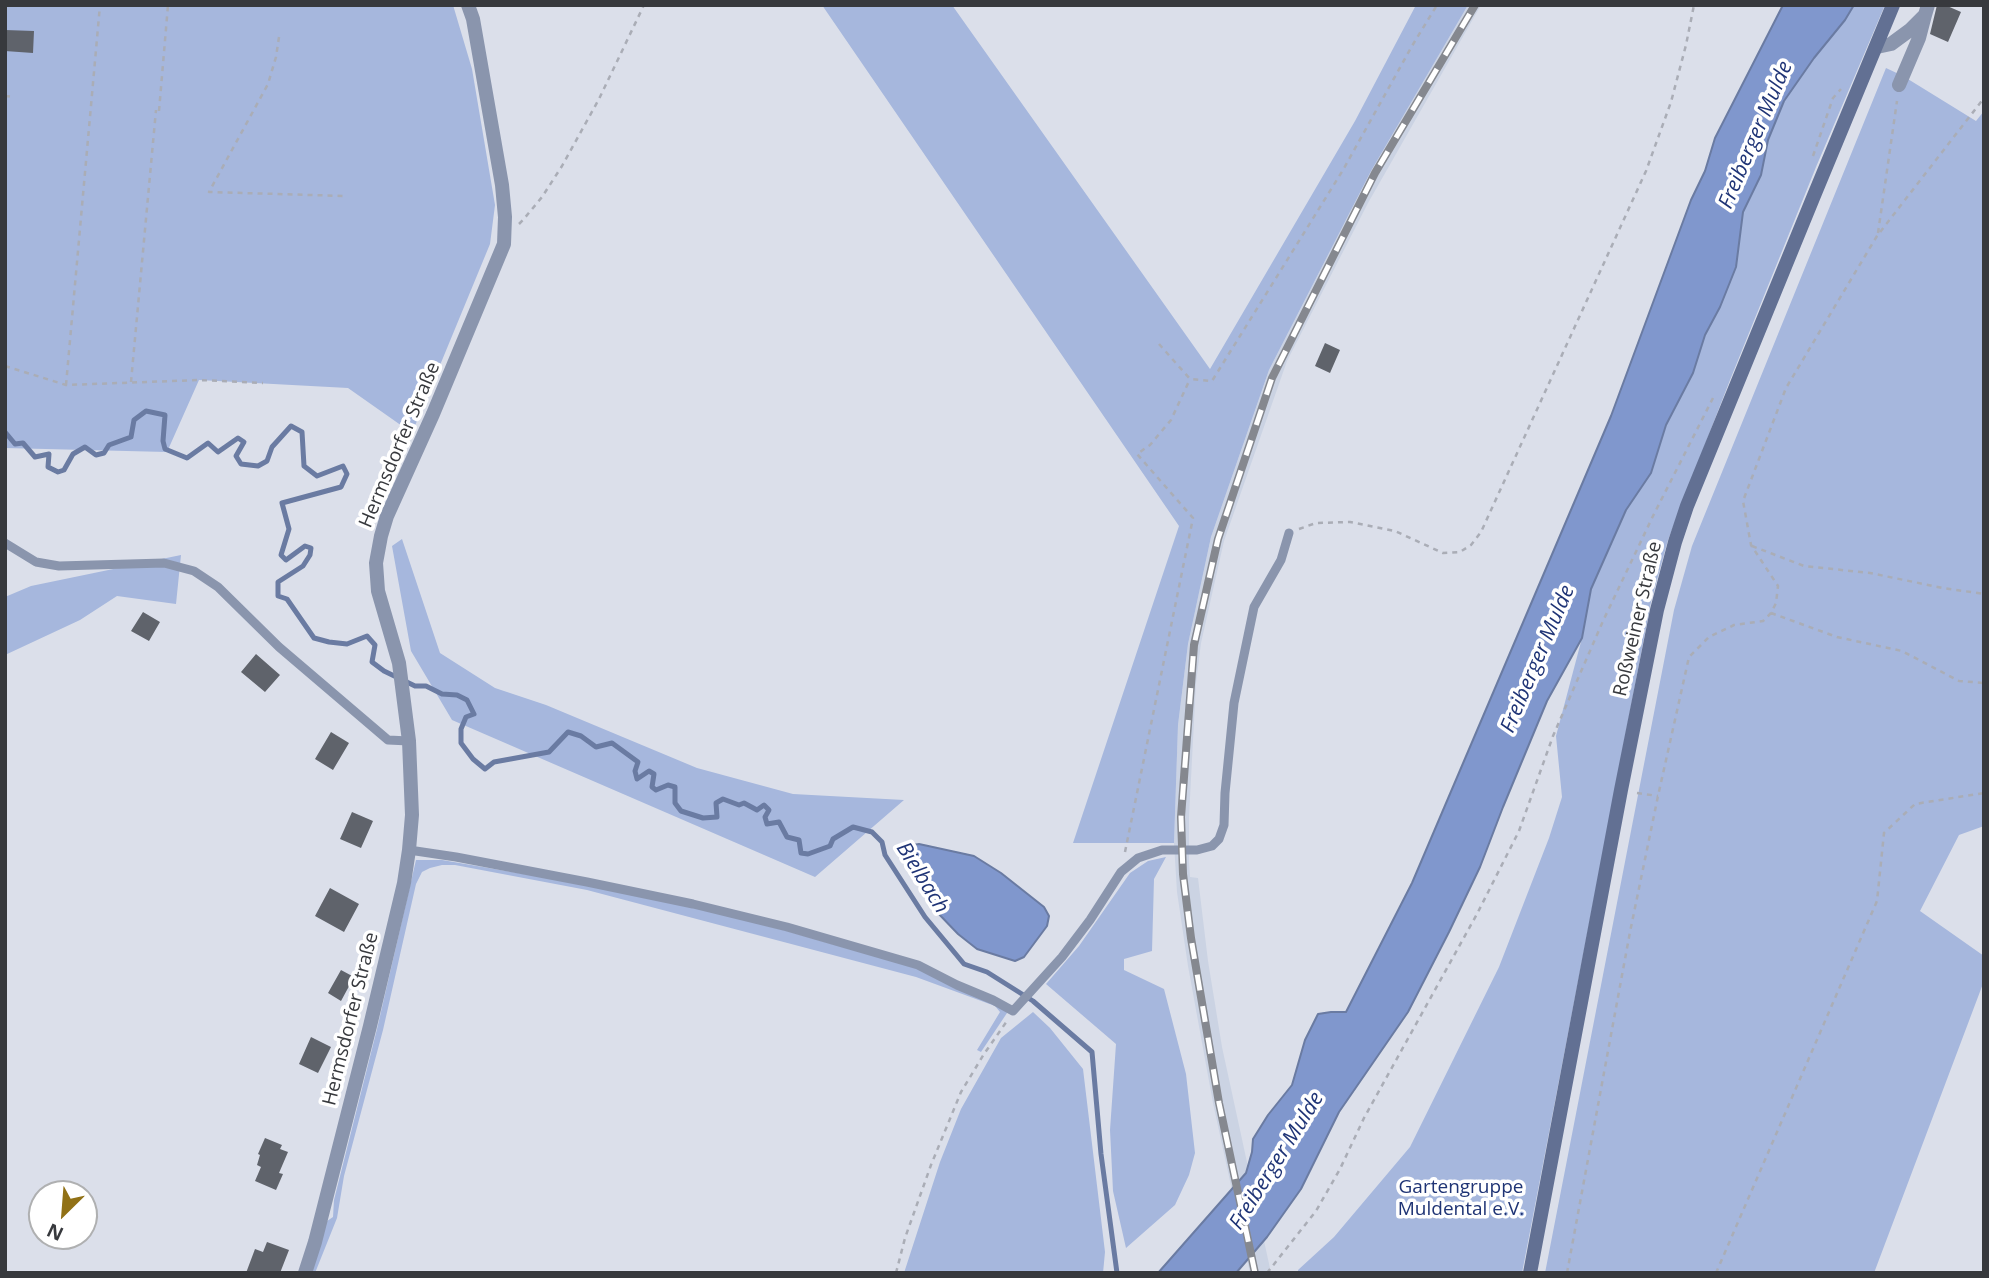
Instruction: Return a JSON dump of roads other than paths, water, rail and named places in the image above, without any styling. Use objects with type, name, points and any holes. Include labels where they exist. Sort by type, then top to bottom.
[{"type":"main road","name":"Roßweiner Straße","points":[[1530,1273],[1621,790],[1657,610],[1675,542],[1893,5]]},
{"type":"street","name":"Hermsdorfer Straße","points":[[305,1273],[370,1026],[410,850],[412,815],[409,741],[399,663],[378,592],[376,563],[381,536],[387,516],[418,450],[504,244],[502,185],[473,19],[468,5]]},
{"type":"street","points":[[1877,47],[1891,44],[1910,30],[1926,10]]},
{"type":"street","points":[[1899,85],[1919,38],[1926,10]]},
{"type":"lane","points":[[410,850],[587,882],[787,927],[918,965],[1013,1011],[1062,957],[1121,872],[1138,858],[1162,850],[1197,850],[1212,846],[1219,839],[1224,825],[1234,704],[1254,607],[1280,560],[1289,533]]},
{"type":"lane","points":[[5,543],[36,562],[59,566],[164,563],[194,571],[218,586],[279,647],[388,740],[409,741]]},
{"type":"water","name":"Freiberger Mulde","points":[[1783,5],[1854,5],[1784,101],[1768,140],[1761,175],[1743,212],[1736,267],[1720,307],[1705,335],[1693,373],[1666,425],[1651,473],[1626,510],[1591,589],[1582,638],[1547,701],[1480,867],[1449,932],[1408,1012],[1339,1112],[1301,1189],[1267,1237],[1236,1273],[1158,1273],[1246,1173],[1253,1139],[1292,1085],[1305,1040],[1318,1014],[1346,1012],[1412,883],[1611,416],[1691,200],[1705,171],[1715,138]]},
{"type":"water","points":[[919,844],[974,856],[1001,873],[1044,907],[1049,916],[1047,926],[1024,957],[1015,961],[977,949],[935,910],[909,866],[905,853],[906,846]]},
{"type":"waterway","name":"Bielbach","points":[[5,432],[15,444],[23,443],[35,457],[49,454],[48,467],[58,472],[64,470],[73,454],[85,447],[96,455],[104,453],[109,445],[131,437],[134,420],[146,411],[165,415],[165,449],[187,458],[208,443],[218,452],[238,438],[244,442],[236,456],[241,464],[258,466],[267,461],[272,447],[291,426],[302,432],[304,466],[317,476],[343,466],[347,474],[341,487],[282,503],[289,529],[281,555],[286,560],[305,546],[311,548],[303,566],[278,582],[278,596],[287,599],[314,638],[347,644],[367,636],[375,645],[372,662],[384,671],[415,686],[426,686],[442,694],[457,695],[467,700],[474,714],[466,717],[461,729],[461,743],[485,769],[494,762],[549,752],[568,732],[581,736],[596,747],[612,743],[638,762],[635,771],[637,779],[649,771],[654,774],[652,787],[656,790],[668,785],[675,787],[675,803],[681,811],[703,818],[717,817],[716,803],[723,799],[739,805],[744,803],[757,810],[764,805],[769,810],[765,817],[767,824],[779,822],[787,837],[799,840],[801,853],[808,854],[830,846],[833,839],[853,827],[872,832],[882,842],[885,855],[925,917],[964,964],[987,972],[1033,1001],[1092,1052],[1101,1154],[1117,1273]]},
{"type":"railway","points":[[1255,1273],[1219,1103],[1183,874],[1181,817],[1194,645],[1218,539],[1272,378],[1375,173],[1475,5]]},
{"type":"park label","name":"Gartengruppe Muldental e.V.","points":[[1461,1199]]}]
